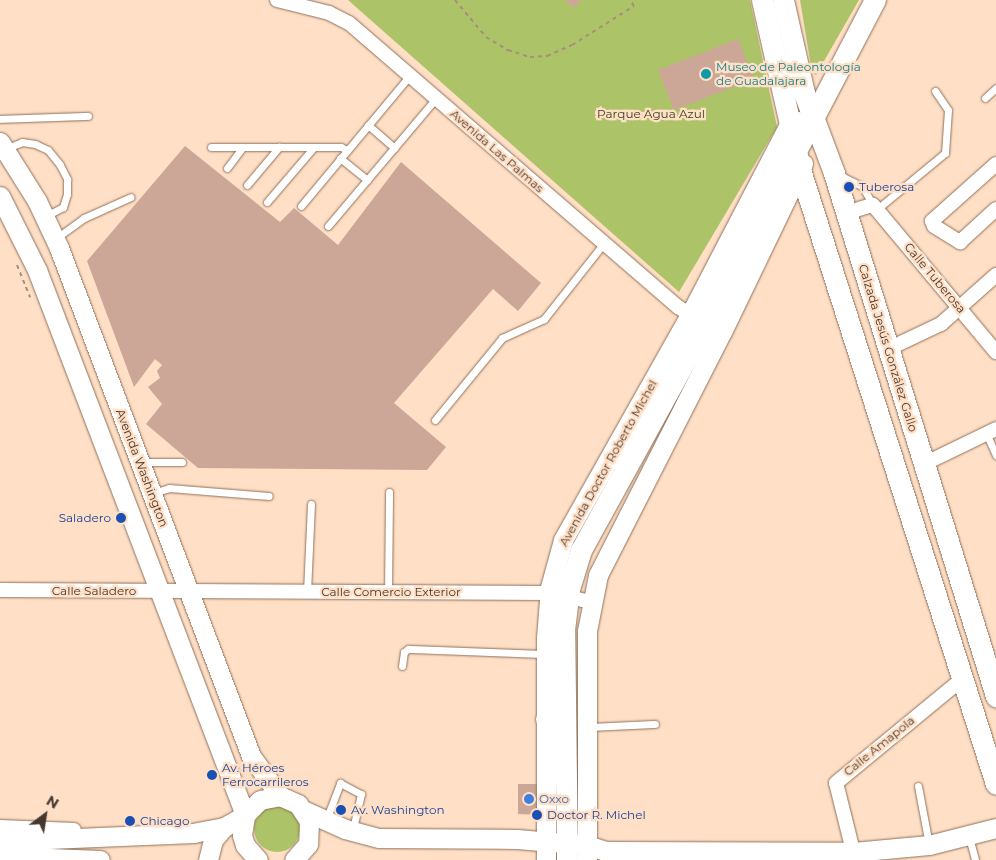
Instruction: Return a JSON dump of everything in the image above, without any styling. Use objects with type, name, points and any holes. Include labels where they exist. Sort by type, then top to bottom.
[{"type":"main road","points":[[762,0],[801,173],[996,784]]},
{"type":"main road","name":"Calzada Jesús González Gallo","points":[[783,0],[804,93],[834,173],[924,464],[990,656],[996,696]]},
{"type":"main road","name":"Avenida Doctor Roberto Michel","points":[[579,855],[566,797],[559,594],[582,527],[795,150],[875,0]]},
{"type":"main road","points":[[790,125],[813,114]]},
{"type":"main road","name":"Avenida Doctor Roberto Michel","points":[[579,855],[587,796],[587,646],[591,602],[598,575],[633,506],[687,378],[801,173],[813,114]]},
{"type":"main road","name":"Avenida Doctor Roberto Michel","points":[[603,490],[687,378],[698,319],[790,125]]},
{"type":"main road","name":"Avenida Washington","points":[[2,146],[55,239],[251,756],[280,796]]},
{"type":"main road","points":[[0,196],[37,270],[161,591],[245,816],[242,825],[245,845],[258,860]]},
{"type":"main road","points":[[603,490],[633,506]]},
{"type":"main road","points":[[582,527],[615,542]]},
{"type":"main road","points":[[546,719],[561,661],[587,646]]},
{"type":"main road","points":[[561,661],[587,673]]},
{"type":"main road","name":"Avenida Doctor Roberto Michel","points":[[546,851],[546,719],[561,661]]},
{"type":"main road","points":[[566,763],[587,762]]},
{"type":"main road","points":[[0,842],[131,838],[194,833],[224,827],[245,816],[260,800],[280,796],[290,799],[305,811],[352,831],[401,840],[517,839],[546,851],[579,855],[605,851],[854,856],[929,845],[969,837],[996,828]]},
{"type":"main road","points":[[566,797],[587,796]]},
{"type":"main road","points":[[294,860],[302,853],[310,838],[310,822],[305,811]]},
{"type":"main road","points":[[208,860],[213,840],[224,827]]},
{"type":"main road","points":[[0,856],[100,860]]},
{"type":"street","name":"Avenida Las Palmas","points":[[277,0],[340,18],[410,75],[604,243],[698,319]]},
{"type":"street","points":[[996,164],[932,221],[934,226],[960,242],[996,209]]},
{"type":"street","points":[[846,213],[874,207]]},
{"type":"street","name":"Calle Tuberosa","points":[[874,207],[961,308],[996,352]]},
{"type":"street","points":[[888,349],[941,324],[996,275]]},
{"type":"street","points":[[924,464],[992,432]]},
{"type":"street","name":"Calle Saladero","points":[[0,590],[189,591]]},
{"type":"street","name":"Calle Comercio Exterior","points":[[189,591],[559,594],[591,602]]},
{"type":"street","name":"Calle Amapola","points":[[854,856],[836,783],[962,679]]},
{"type":"street","points":[[0,827],[103,831],[131,838]]},
{"type":"lane","points":[[301,206],[410,75]]},
{"type":"lane","points":[[985,98],[996,88]]},
{"type":"lane","points":[[874,207],[934,166],[945,153],[948,110],[935,91]]},
{"type":"lane","points":[[328,226],[436,98]]},
{"type":"lane","points":[[0,119],[88,116]]},
{"type":"lane","points":[[368,125],[394,148]]},
{"type":"lane","points":[[2,146],[22,142],[35,144],[48,150],[60,165],[67,179],[63,207],[44,217]]},
{"type":"lane","points":[[211,147],[341,147],[347,150]]},
{"type":"lane","points":[[227,168],[244,147]]},
{"type":"lane","points":[[247,185],[279,147]]},
{"type":"lane","points":[[267,202],[314,147]]},
{"type":"lane","points":[[340,158],[367,180]]},
{"type":"lane","name":"Calle Tuberosa","points":[[834,173],[855,180],[874,207]]},
{"type":"lane","points":[[55,239],[84,218],[131,196]]},
{"type":"lane","points":[[435,420],[502,338],[544,319],[604,243]]},
{"type":"lane","points":[[992,432],[996,454]]},
{"type":"lane","points":[[140,462],[182,462]]},
{"type":"lane","points":[[152,493],[169,488],[268,496]]},
{"type":"lane","points":[[388,592],[390,492]]},
{"type":"lane","points":[[307,592],[311,504]]},
{"type":"lane","points":[[402,666],[404,652],[408,649],[561,661]]},
{"type":"lane","points":[[588,727],[655,724]]},
{"type":"lane","points":[[326,821],[340,783],[361,794],[352,831]]},
{"type":"lane","points":[[918,786],[929,845]]},
{"type":"lane","points":[[969,837],[975,860]]},
{"type":"path","points":[[455,0],[486,37],[508,50],[530,57],[547,56],[572,45],[634,6],[630,0]]},
{"type":"green space","name":"Parque Agua Azul","points":[[348,0],[750,0],[777,127],[679,292]]},
{"type":"green space","points":[[800,0],[859,0],[816,75],[812,72]]},
{"type":"green space","points":[[273,806],[281,806],[290,810],[296,816],[300,829],[296,842],[290,848],[281,852],[273,852],[264,848],[258,842],[254,833],[254,825],[258,816],[264,810]]},
{"type":"building","points":[[564,0],[580,0],[576,8]]},
{"type":"building","name":"Museo de Paleontología de Guadalajara","points":[[738,39],[754,79],[674,110],[658,70]]},
{"type":"building","points":[[185,146],[280,222],[294,208],[338,245],[401,162],[541,283],[518,311],[493,289],[394,403],[446,447],[427,470],[198,468],[146,424],[162,404],[148,387],[160,378],[157,371],[162,365],[155,359],[134,387],[87,261]]},
{"type":"building","name":"Oxxo","points":[[518,784],[541,784],[540,815],[518,814]]},
{"type":"place","name":"Museo de Paleontología de Guadalajara","points":[[706,74]]},
{"type":"place","name":"Tuberosa","points":[[849,187]]},
{"type":"place","name":"Saladero","points":[[121,518]]},
{"type":"place","name":"Av. Héroes Ferrocarrileros","points":[[212,775]]},
{"type":"place","name":"Oxxo","points":[[529,799]]},
{"type":"place","name":"Av. Washington","points":[[341,810]]},
{"type":"place","name":"Doctor R. Michel","points":[[537,815]]},
{"type":"place","name":"Chicago","points":[[130,821]]}]
